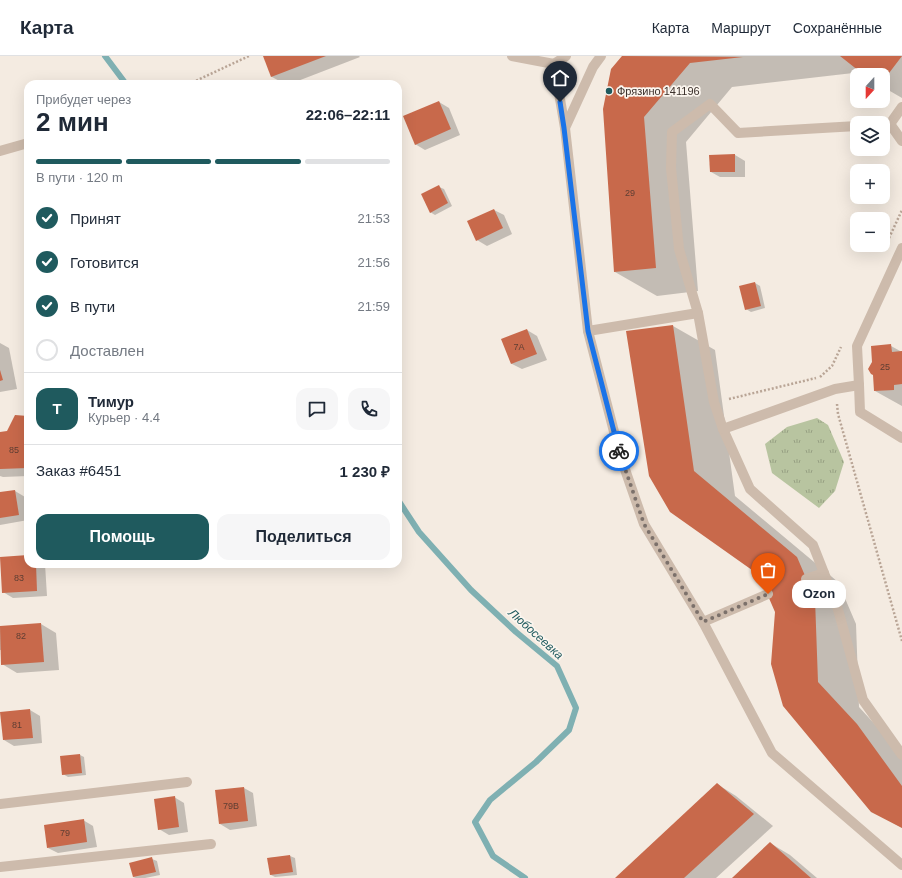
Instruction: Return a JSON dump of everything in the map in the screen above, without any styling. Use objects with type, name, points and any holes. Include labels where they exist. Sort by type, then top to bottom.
[{"type":"lane","points":[[512,56],[554,64],[566,56]]},
{"type":"lane","points":[[564,128],[593,67],[601,56]]},
{"type":"lane","points":[[554,64],[564,128],[588,331],[620,455],[644,524],[703,622],[772,753],[902,865]]},
{"type":"lane","points":[[850,126],[738,133],[710,104],[672,132],[671,168],[679,249],[698,313],[714,402],[723,429],[750,489],[813,545],[836,606],[863,700],[902,755]]},
{"type":"lane","points":[[890,120],[902,107]]},
{"type":"lane","points":[[890,128],[902,142]]},
{"type":"lane","points":[[0,151],[24,144]]},
{"type":"lane","points":[[901,252],[857,346],[860,385],[860,412],[902,438]]},
{"type":"lane","points":[[588,331],[698,313]]},
{"type":"lane","points":[[723,429],[835,389],[860,385]]},
{"type":"lane","points":[[806,579],[824,573]]},
{"type":"lane","points":[[703,622],[768,594]]},
{"type":"lane","points":[[0,804],[187,782]]},
{"type":"lane","points":[[0,867],[211,844]]},
{"type":"path","points":[[198,80],[249,56]]},
{"type":"path","points":[[890,237],[902,210]]},
{"type":"path","points":[[714,402],[821,377],[832,366],[844,340]]},
{"type":"path","points":[[838,414],[902,641]]},
{"type":"green space","points":[[817,418],[828,425],[844,462],[835,491],[819,508],[772,473],[765,444],[787,427]]},
{"type":"building","points":[[263,56],[326,56],[271,77]]},
{"type":"building","points":[[622,56],[743,57],[690,63],[644,117],[656,268],[614,272],[603,109],[611,69]]},
{"type":"building","points":[[840,56],[902,56],[890,72],[890,68],[855,68]]},
{"type":"building","points":[[439,101],[451,129],[415,145],[403,116]]},
{"type":"building","points":[[735,154],[735,172],[710,172],[709,155]]},
{"type":"building","points":[[439,185],[448,203],[430,213],[421,194]]},
{"type":"building","points":[[494,209],[503,228],[476,241],[467,221]]},
{"type":"building","points":[[755,282],[761,306],[745,310],[739,286]]},
{"type":"building","points":[[673,325],[694,471],[797,557],[815,599],[818,682],[857,724],[902,786],[902,828],[871,812],[783,706],[771,664],[775,612],[759,575],[670,512],[649,476],[626,331]]},
{"type":"building","points":[[527,329],[537,354],[511,364],[501,339]]},
{"type":"building","points":[[891,344],[892,352],[902,351],[902,384],[894,385],[894,390],[874,391],[873,375],[868,369],[872,362],[871,346]]},
{"type":"building","points":[[0,370],[3,380],[0,381]]},
{"type":"building","points":[[15,415],[24,416],[24,468],[0,469],[0,432],[7,431]]},
{"type":"building","points":[[15,490],[19,515],[0,518],[0,492]]},
{"type":"building","points":[[24,555],[24,568],[36,568],[37,591],[2,593],[0,557]]},
{"type":"building","points":[[41,623],[44,662],[1,665],[0,626]]},
{"type":"building","points":[[30,709],[33,738],[3,740],[0,712]]},
{"type":"building","points":[[80,754],[82,773],[62,775],[60,756]]},
{"type":"building","points":[[717,783],[754,814],[684,878],[615,878]]},
{"type":"building","points":[[244,787],[248,821],[219,824],[215,790]]},
{"type":"building","points":[[175,796],[179,827],[158,830],[154,799]]},
{"type":"building","points":[[84,819],[87,842],[47,848],[44,825]]},
{"type":"building","points":[[770,842],[811,878],[732,878]]},
{"type":"building","points":[[290,855],[293,872],[270,875],[267,858]]},
{"type":"building","points":[[152,857],[156,872],[133,877],[129,863]]},
{"type":"waterway","name":"Любосеевка","points":[[105,56],[123,80]]},
{"type":"waterway","name":"Любосеевка","points":[[402,506],[419,532],[471,590],[516,632],[557,666],[576,708],[569,730],[536,762],[490,800],[475,822],[493,856],[525,878]]},
{"type":"way so far","points":[[619,451],[644,524],[703,622],[768,594]]},
{"type":"place","name":"Фрязино 141196","points":[[609,91]]},
{"type":"place","name":"Ozon","points":[[768,594]]},
{"type":"route","points":[[560,102],[588,331],[619,451]]}]
